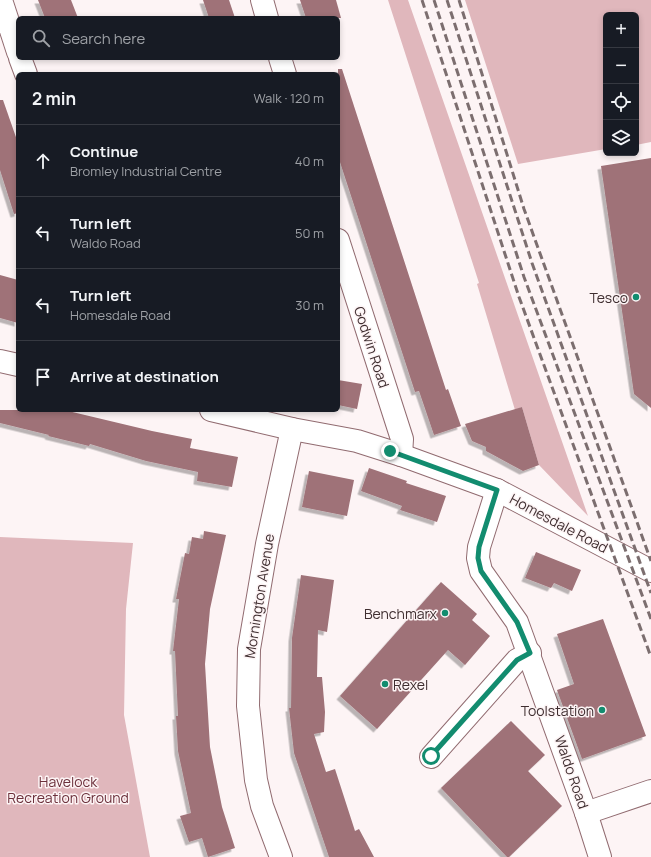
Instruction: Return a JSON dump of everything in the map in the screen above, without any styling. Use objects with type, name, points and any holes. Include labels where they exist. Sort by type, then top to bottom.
[{"type":"street","points":[[1,0],[16,46]]},
{"type":"street","points":[[262,0],[266,16]]},
{"type":"street","points":[[21,60],[25,72]]},
{"type":"street","points":[[281,60],[284,72]]},
{"type":"street","name":"Godwin Road","points":[[340,246],[402,440],[401,455]]},
{"type":"street","points":[[0,360],[16,364]]},
{"type":"street","name":"Homesdale Road","points":[[220,412],[292,429],[357,441],[401,455],[497,490],[651,571]]},
{"type":"street","name":"Mornington Avenue","points":[[281,857],[262,806],[256,780],[248,706],[249,650],[267,544],[292,429]]},
{"type":"street","name":"Waldo Road","points":[[497,490],[479,547],[478,558],[481,571],[517,622],[530,653],[600,857]]},
{"type":"street","points":[[431,756],[517,660],[530,653]]},
{"type":"street","points":[[586,813],[651,791]]},
{"type":"green space","points":[[388,0],[408,0],[588,516],[539,465],[522,407],[515,410],[477,284],[479,283]]},
{"type":"green space","points":[[465,0],[651,0],[651,142],[639,144],[639,12],[603,12],[603,150],[518,164]]},
{"type":"green space","name":"Havelock Recreation Ground","points":[[0,537],[133,543],[126,609],[124,715],[150,857],[0,857]]},
{"type":"building","points":[[38,0],[71,0],[77,16],[44,16]]},
{"type":"building","points":[[203,0],[229,0],[234,16],[208,16]]},
{"type":"building","points":[[300,0],[336,0],[341,18],[340,16],[305,16]]},
{"type":"building","points":[[338,69],[342,69],[446,390],[448,389],[461,426],[434,435],[419,391],[415,392],[340,162],[340,72],[338,72]]},
{"type":"building","points":[[0,100],[3,100],[16,137],[16,214],[14,214],[0,170]]},
{"type":"building","name":"Tesco","points":[[651,158],[651,408],[634,394],[601,166]]},
{"type":"building","points":[[0,275],[16,279],[16,322],[0,318]]},
{"type":"building","points":[[340,380],[362,384],[357,409],[340,405]]},
{"type":"building","points":[[522,407],[539,465],[523,471],[486,451],[486,447],[472,441],[465,424]]},
{"type":"building","points":[[0,410],[16,410],[16,412],[72,412],[192,439],[190,448],[238,457],[232,487],[197,481],[198,472],[146,461],[90,444],[89,446],[0,423]]},
{"type":"building","points":[[369,468],[407,481],[406,483],[446,496],[437,522],[400,510],[402,506],[361,491]]},
{"type":"building","points":[[309,471],[354,480],[347,516],[302,507]]},
{"type":"building","points":[[204,531],[226,535],[210,609],[205,664],[210,747],[222,807],[235,848],[208,857],[202,838],[189,842],[180,816],[191,813],[178,751],[175,651],[173,651],[179,599],[176,599],[185,553],[189,554],[192,537],[203,539]]},
{"type":"building","points":[[536,552],[581,570],[572,591],[554,583],[551,588],[525,578]]},
{"type":"building","points":[[301,575],[334,580],[327,632],[318,630],[317,677],[322,677],[325,712],[324,732],[314,734],[326,772],[335,769],[355,831],[359,829],[374,857],[329,857],[294,753],[289,708],[291,708],[292,638]]},
{"type":"building","points":[[441,582],[477,614],[472,620],[490,636],[465,665],[448,650],[377,729],[340,696]]},
{"type":"building","points":[[603,619],[646,736],[582,759],[557,690],[574,684],[557,634]]},
{"type":"building","points":[[511,721],[545,755],[528,771],[562,806],[509,857],[507,857],[441,788]]},
{"type":"railway","points":[[422,0],[519,297],[651,657]]},
{"type":"railway","points":[[434,0],[524,277],[651,619]]},
{"type":"railway","points":[[447,0],[532,263],[651,593]]},
{"type":"railway","points":[[459,0],[524,209],[651,561]]},
{"type":"place","name":"Tesco","points":[[636,297]]},
{"type":"place","name":"Benchmarx","points":[[445,613]]},
{"type":"place","name":"Rexel","points":[[385,684]]},
{"type":"place","name":"Toolstation","points":[[602,710]]},
{"type":"route","points":[[390,451],[497,490],[479,547],[478,558],[481,571],[517,622],[530,653],[517,660],[431,756]]}]
